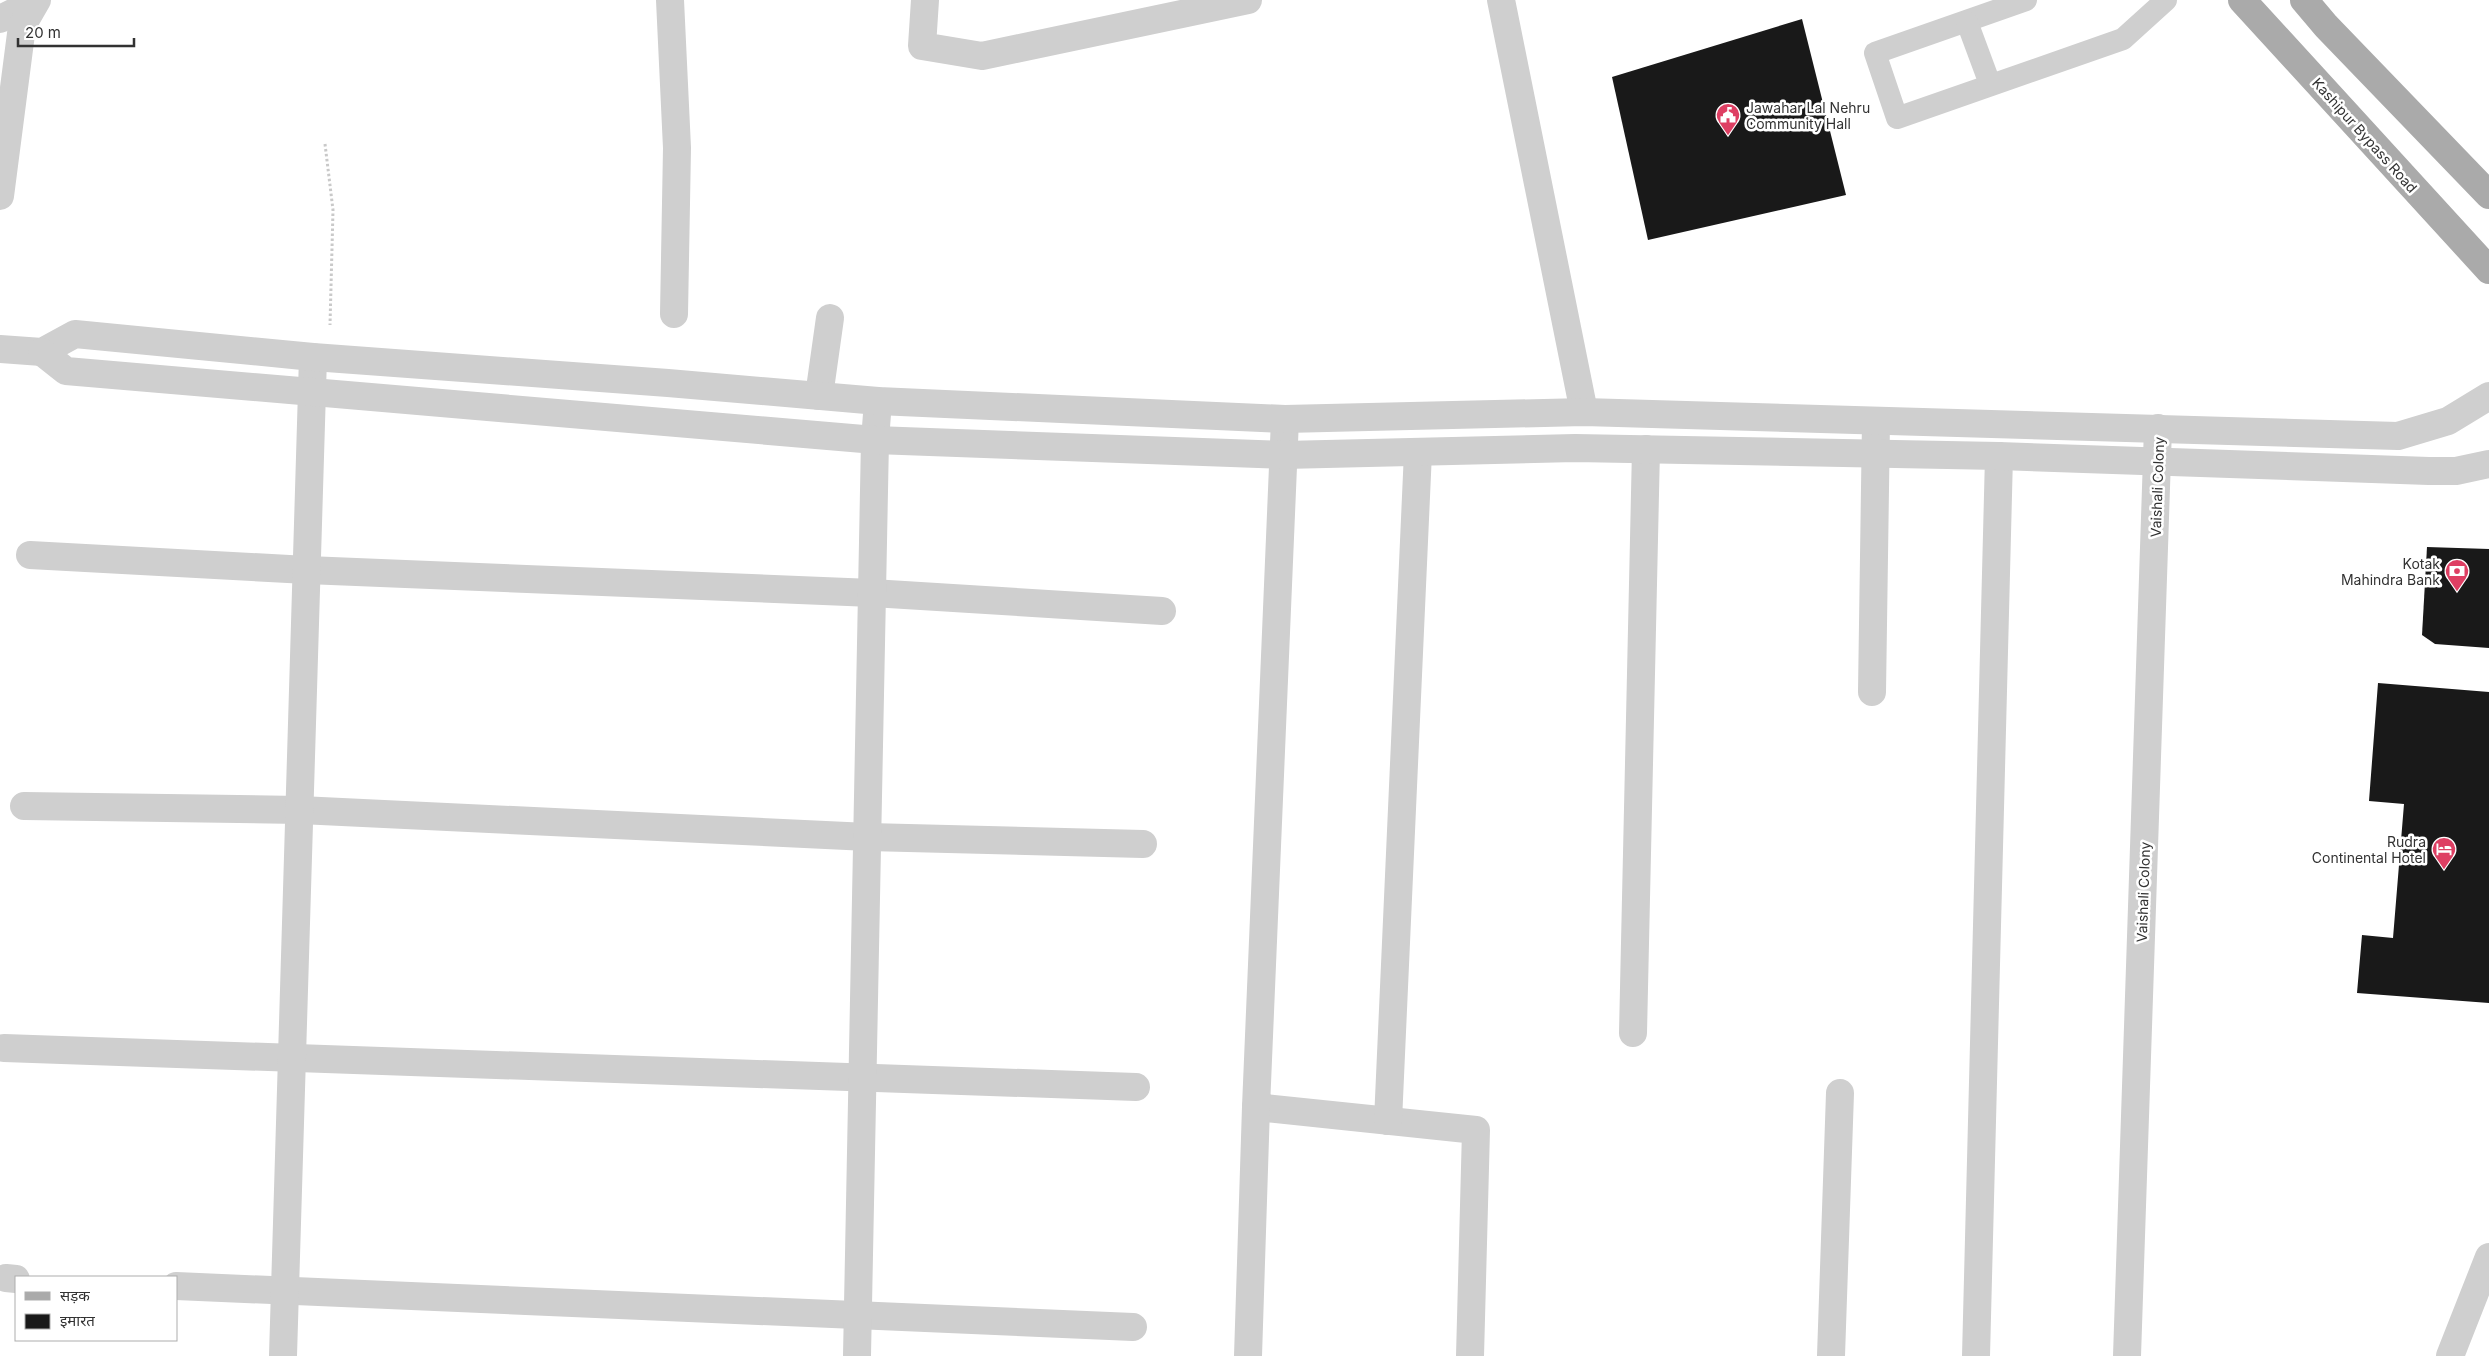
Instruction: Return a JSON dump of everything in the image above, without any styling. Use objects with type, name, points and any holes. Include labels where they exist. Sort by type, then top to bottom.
[{"type":"main road","name":"Kashipur Bypass Road","points":[[2242,0],[2489,270]]},
{"type":"main road","points":[[2304,0],[2326,26],[2489,195]]},
{"type":"street","points":[[670,0],[677,148],[674,314]]},
{"type":"street","points":[[925,0],[922,46],[982,56],[1248,0]]},
{"type":"street","points":[[1501,0],[1584,412]]},
{"type":"street","points":[[0,20],[36,1]]},
{"type":"street","points":[[0,196],[22,26],[36,1]]},
{"type":"street","points":[[819,396],[830,318]]},
{"type":"street","points":[[0,349],[42,352],[75,334],[321,357],[878,401],[1285,419],[1584,412],[2398,436],[2448,421],[2489,396]]},
{"type":"street","points":[[42,352],[66,371],[875,440],[1284,455],[1575,448],[1999,456],[2456,471],[2489,464]]},
{"type":"street","points":[[283,1356],[312,392],[321,357]]},
{"type":"street","points":[[857,1356],[864,1078],[875,440],[878,401]]},
{"type":"street","points":[[1248,1356],[1256,1108],[1285,419]]},
{"type":"street","points":[[1872,692],[1876,421]]},
{"type":"street","name":"Vaishali Colony","points":[[2127,1356],[2158,428]]},
{"type":"street","points":[[1633,1033],[1646,449]]},
{"type":"street","points":[[1388,1121],[1418,452]]},
{"type":"street","points":[[1976,1356],[1999,456]]},
{"type":"street","points":[[30,555],[307,570],[872,593],[1162,611]]},
{"type":"street","points":[[24,806],[300,810],[868,838],[1143,844]]},
{"type":"street","points":[[4,1048],[1136,1087]]},
{"type":"street","points":[[1831,1356],[1840,1093]]},
{"type":"street","points":[[1256,1108],[1476,1130],[1470,1356]]},
{"type":"street","points":[[2450,1356],[2487,1268]]},
{"type":"street","points":[[178,1286],[1133,1327]]},
{"type":"lane","points":[[2026,0],[1876,53],[1897,118],[1990,84],[2124,39],[2153,4]]},
{"type":"lane","points":[[1967,22],[1990,84]]},
{"type":"path","points":[[321,357],[334,210],[325,144]]},
{"type":"building","name":"Jawahar Lal Nehru Community Hall","points":[[1802,19],[1846,195],[1648,240],[1612,77]]},
{"type":"building","name":"Kotak Mahindra Bank","points":[[2427,547],[2489,549],[2489,648],[2435,644],[2422,635]]},
{"type":"building","name":"Rudra Continental Hotel","points":[[2378,683],[2489,692],[2489,1003],[2357,993],[2362,935],[2393,938],[2404,804],[2369,801]]},
{"type":"place","name":"Jawahar Lal Nehru Community Hall","points":[[1728,136]]},
{"type":"place","name":"Kotak Mahindra Bank","points":[[2457,592]]},
{"type":"place","name":"Rudra Continental Hotel","points":[[2444,870]]}]
